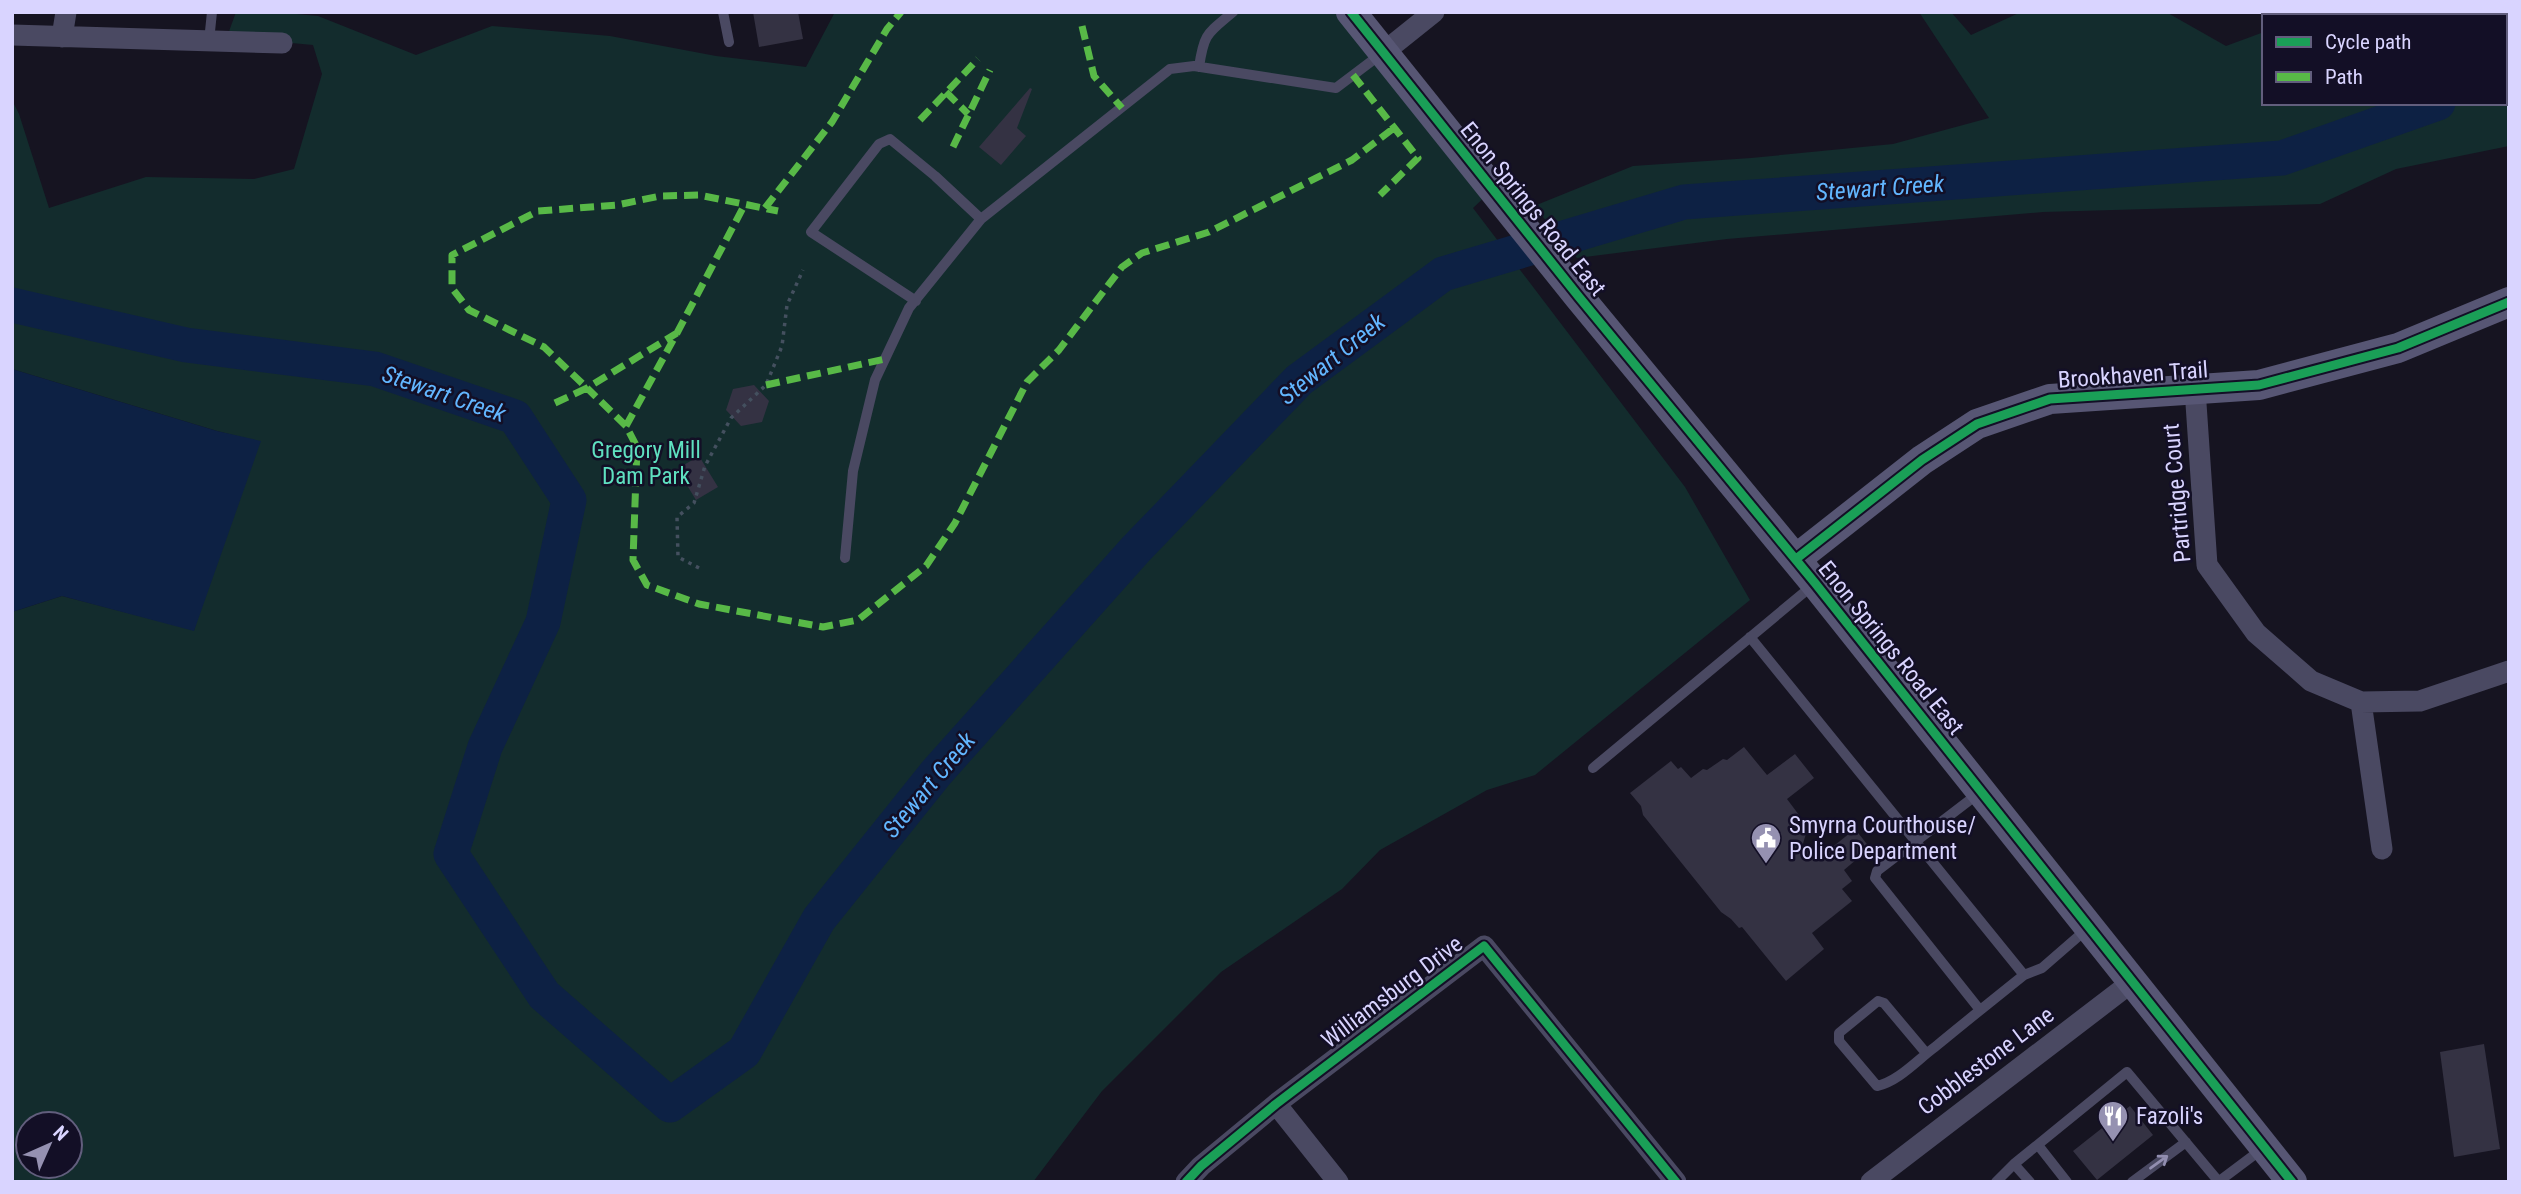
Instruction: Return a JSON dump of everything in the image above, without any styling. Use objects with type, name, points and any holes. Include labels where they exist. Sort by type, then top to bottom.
[{"type":"street","points":[[62,37],[66,12]]},
{"type":"street","name":"Enon Springs Road East","points":[[1351,12],[1579,297],[1796,559],[2292,1182]]},
{"type":"street","points":[[1384,52],[1434,12]]},
{"type":"street","points":[[12,35],[282,43]]},
{"type":"street","name":"Brookhaven Trail","points":[[1796,559],[1922,460],[1977,424],[2050,399],[2259,385],[2398,348],[2509,302]]},
{"type":"street","name":"Partridge Court","points":[[2195,390],[2207,565],[2256,633],[2311,681],[2361,702],[2420,701],[2509,671]]},
{"type":"street","points":[[2361,702],[2382,849]]},
{"type":"street","name":"Williamsburg Drive","points":[[1186,1182],[1201,1166],[1276,1104],[1484,946],[1676,1182]]},
{"type":"street","name":"Cobblestone Lane","points":[[1871,1182],[2132,982]]},
{"type":"street","points":[[1276,1104],[1338,1182]]},
{"type":"lane","points":[[209,41],[212,12]]},
{"type":"lane","points":[[723,12],[729,41]]},
{"type":"lane","points":[[1199,67],[1203,42],[1210,31],[1233,12]]},
{"type":"lane","points":[[845,558],[853,471],[875,380],[909,308],[981,219],[1170,69],[1199,67],[1336,88],[1384,52]]},
{"type":"lane","points":[[916,301],[811,232],[879,144],[890,139],[981,219]]},
{"type":"lane","points":[[1593,768],[1815,583]]},
{"type":"lane","points":[[1750,637],[2024,975]]},
{"type":"lane","points":[[1980,791],[1877,870],[1875,877],[1980,1010]]},
{"type":"lane","points":[[1926,1053],[1884,1003],[1878,1001],[1839,1033],[1839,1041],[1877,1086],[1889,1083],[2024,975],[2042,968],[2089,928]]},
{"type":"lane","points":[[1996,1182],[2014,1164],[2127,1072],[2218,1182],[2264,1147]]},
{"type":"lane","points":[[2132,1182],[2186,1142]]},
{"type":"lane","points":[[2038,1145],[2067,1182]]},
{"type":"lane","points":[[2014,1164],[2030,1182]]},
{"type":"path","points":[[699,568],[678,557],[677,517],[694,503],[705,466],[732,418],[766,384],[782,346],[787,305],[803,270]]},
{"type":"green space","name":"Gregory Mill Dam Park","points":[[236,12],[275,12],[318,16],[416,55],[492,26],[610,36],[716,56],[806,67],[835,12],[1351,12],[1493,189],[1473,208],[1685,487],[1750,600],[1535,775],[1487,790],[1380,850],[1342,889],[1221,972],[1102,1091],[1033,1182],[12,1182],[12,612],[62,596],[194,630],[245,438],[12,369],[12,100],[49,208],[146,177],[254,179],[294,169],[322,74],[313,45],[227,37]]},
{"type":"green space","points":[[1919,12],[1951,12],[1971,35],[2021,12],[2166,12],[2226,46],[2262,33],[2262,105],[2507,105],[2507,14],[2309,14],[2509,12],[2509,146],[2396,169],[2320,204],[2043,212],[1727,239],[1577,258],[1534,206],[1633,166],[1893,144],[1989,118]]},
{"type":"water","points":[[12,369],[217,431],[261,441],[194,631],[62,596],[12,612]]},
{"type":"building","points":[[753,12],[798,12],[803,39],[759,47]]},
{"type":"building","points":[[1030,88],[1032,89],[1017,128],[1026,136],[1001,165],[979,147]]},
{"type":"building","points":[[754,385],[769,401],[762,422],[741,426],[726,410],[733,389]]},
{"type":"building","points":[[699,456],[718,487],[696,500],[677,469]]},
{"type":"building","name":"Smyrna Courthouse/ Police Department","points":[[1744,747],[1767,775],[1795,754],[1814,778],[1787,799],[1808,827],[1802,847],[1830,849],[1855,829],[1870,848],[1844,870],[1852,881],[1842,889],[1852,901],[1812,933],[1824,949],[1786,981],[1742,927],[1739,928],[1721,912],[1643,815],[1641,806],[1630,793],[1671,761],[1691,778],[1723,759],[1727,760]]},
{"type":"building","points":[[2484,1044],[2500,1149],[2454,1157],[2440,1052]]},
{"type":"building","name":"Fazoli's","points":[[2130,1106],[2153,1135],[2097,1180],[2073,1151]]},
{"type":"waterway","name":"Stewart Creek","points":[[12,305],[186,345],[375,369],[515,417],[569,500],[543,622],[485,747],[451,854],[544,995],[670,1105],[744,1052],[819,919],[936,773],[1136,549],[1299,380],[1443,274],[1684,202],[2282,158],[2432,105]]},
{"type":"marked path","points":[[765,208],[832,122],[887,29],[901,12]]},
{"type":"marked path","points":[[1082,26],[1094,76],[1122,108]]},
{"type":"marked path","points":[[920,120],[978,59]]},
{"type":"marked path","points":[[953,147],[990,70]]},
{"type":"marked path","points":[[1353,75],[1418,158],[1380,195]]},
{"type":"marked path","points":[[946,92],[968,114]]},
{"type":"marked path","points":[[626,426],[587,388],[677,333],[626,426],[637,447],[633,560],[647,585],[699,604],[823,627],[858,620],[926,566],[955,523],[1027,382],[1059,350],[1122,267],[1142,253],[1209,232],[1352,160],[1394,128]]},
{"type":"marked path","points":[[555,403],[587,388],[544,347],[469,310],[452,288],[452,255],[538,211],[617,205],[660,196],[699,195],[778,211]]},
{"type":"marked path","points":[[677,333],[745,204]]},
{"type":"marked path","points":[[766,385],[885,359]]},
{"type":"cycle path","points":[[1351,12],[1579,297],[1815,583],[2292,1182]]},
{"type":"cycle path","points":[[1796,559],[1922,460],[1977,424],[2050,399],[2259,385],[2398,348],[2509,302]]},
{"type":"cycle path","points":[[1186,1182],[1201,1166],[1276,1104],[1484,946],[1676,1182]]},
{"type":"place","name":"Smyrna Courthouse/ Police Department","points":[[1766,865]]},
{"type":"place","name":"Fazoli's","points":[[2113,1143]]}]
